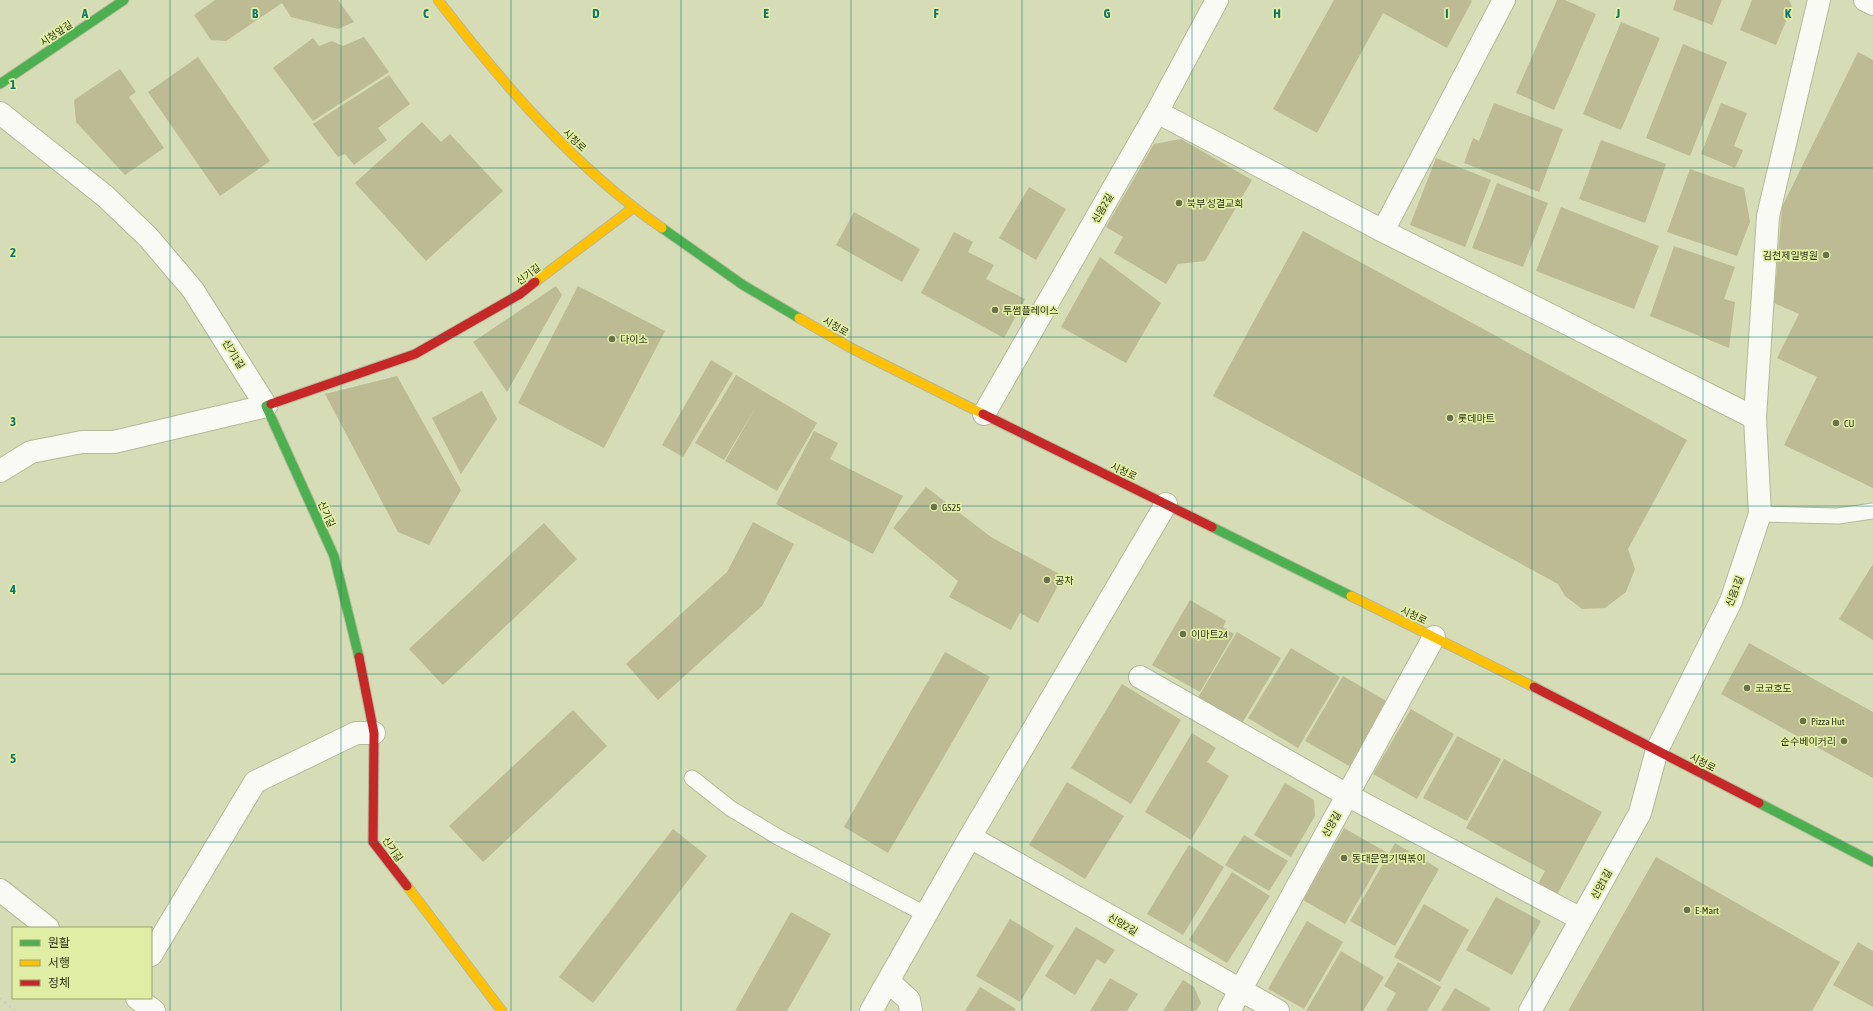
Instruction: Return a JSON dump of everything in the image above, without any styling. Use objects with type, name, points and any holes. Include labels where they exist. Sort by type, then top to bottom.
[{"type":"street","name":"시청앞길","points":[[0,84],[124,0]]},
{"type":"street","name":"시청로","points":[[438,0],[481,55],[564,146],[633,208],[743,285],[852,348],[1434,637],[1873,862]]},
{"type":"street","name":"신음2길","points":[[984,414],[1157,112],[1217,0]]},
{"type":"street","points":[[1383,231],[1504,0]]},
{"type":"street","name":"신음1길","points":[[1656,750],[1731,600],[1760,514],[1755,418],[1768,216],[1819,0]]},
{"type":"street","points":[[1865,0],[1873,4]]},
{"type":"street","points":[[1157,112],[1383,231],[1755,418]]},
{"type":"street","name":"신기1길","points":[[0,113],[105,196],[148,237],[193,290],[266,406]]},
{"type":"street","name":"신기길","points":[[502,1011],[373,842],[374,733],[356,644],[334,556],[266,406],[415,354],[520,294],[633,208]]},
{"type":"street","points":[[0,471],[31,452],[82,442],[114,442],[266,406]]},
{"type":"street","points":[[871,1011],[925,914],[1166,504]]},
{"type":"street","name":"신양길","points":[[1229,1011],[1434,637]]},
{"type":"street","points":[[1140,677],[1347,795],[1581,919]]},
{"type":"street","points":[[152,953],[255,782],[356,733],[374,733]]},
{"type":"street","name":"신양1길","points":[[1530,1011],[1640,813],[1656,750]]},
{"type":"street","name":"신양2길","points":[[970,837],[1278,1011]]},
{"type":"street","points":[[0,890],[47,927]]},
{"type":"street","points":[[888,981],[909,1000],[911,1011]]},
{"type":"street","points":[[138,999],[154,1011]]},
{"type":"lane","points":[[1760,514],[1838,516],[1873,511]]},
{"type":"lane","points":[[692,778],[730,808],[778,837],[925,914]]},
{"type":"building","points":[[215,0],[338,0],[354,22],[338,29],[291,17],[282,3],[226,41],[211,40],[194,15]]},
{"type":"building","points":[[1334,0],[1472,1],[1447,48],[1383,13],[1317,133],[1273,109]]},
{"type":"building","points":[[1557,0],[1565,0],[1596,14],[1554,110],[1516,93]]},
{"type":"building","points":[[1676,0],[1722,0],[1712,25],[1673,10]]},
{"type":"building","points":[[1752,0],[1789,0],[1792,7],[1776,45],[1740,30]]},
{"type":"building","points":[[1621,22],[1660,38],[1621,130],[1583,114]]},
{"type":"building","points":[[364,37],[389,72],[313,121],[273,68],[313,38],[319,46],[332,41],[343,46]]},
{"type":"building","points":[[1683,44],[1727,62],[1690,156],[1646,138]]},
{"type":"building","name":"김천제일병원","points":[[1858,52],[1873,60],[1873,488],[1784,445],[1817,377],[1777,358],[1799,314],[1774,303],[1782,207]]},
{"type":"building","points":[[198,57],[270,161],[220,196],[148,92]]},
{"type":"building","points":[[120,69],[136,92],[129,97],[164,148],[125,175],[76,122],[74,100]]},
{"type":"building","points":[[389,75],[410,104],[378,128],[387,140],[354,165],[345,154],[338,157],[313,124]]},
{"type":"building","points":[[1494,103],[1563,129],[1539,192],[1464,163],[1473,138],[1479,141]]},
{"type":"building","points":[[1721,103],[1747,113],[1734,146],[1743,150],[1735,168],[1701,154]]},
{"type":"building","points":[[422,122],[441,142],[450,134],[503,191],[426,261],[355,183]]},
{"type":"building","name":"북부 성결교회","points":[[1181,139],[1252,180],[1205,261],[1178,264],[1166,284],[1114,253],[1123,237],[1106,227],[1154,144]]},
{"type":"building","points":[[1601,140],[1666,164],[1645,223],[1579,199]]},
{"type":"building","points":[[1436,158],[1491,180],[1465,247],[1410,225]]},
{"type":"building","points":[[1690,169],[1744,188],[1750,222],[1737,256],[1667,232]]},
{"type":"building","points":[[1497,183],[1548,203],[1523,267],[1472,248]]},
{"type":"building","points":[[1029,187],[1066,209],[1036,260],[999,238]]},
{"type":"building","points":[[1561,207],[1659,246],[1634,309],[1536,271]]},
{"type":"building","points":[[854,212],[920,249],[902,282],[836,245]]},
{"type":"building","name":"롯데마트","points":[[1303,231],[1687,440],[1628,549],[1635,569],[1626,592],[1605,608],[1582,609],[1565,596],[1558,584],[1213,396]]},
{"type":"building","points":[[954,232],[973,242],[968,252],[994,265],[986,279],[1025,299],[1004,338],[921,293]]},
{"type":"building","points":[[1674,246],[1735,267],[1724,299],[1735,302],[1729,348],[1650,316]]},
{"type":"building","points":[[1100,257],[1161,303],[1126,363],[1061,327]]},
{"type":"building","points":[[556,286],[562,295],[507,392],[473,342]]},
{"type":"building","points":[[578,286],[665,331],[604,448],[518,403]]},
{"type":"building","points":[[711,360],[733,373],[683,457],[662,445]]},
{"type":"building","points":[[736,375],[817,423],[777,491],[725,461],[757,405],[724,460],[695,443]]},
{"type":"building","points":[[397,376],[461,490],[429,545],[398,532],[325,394]]},
{"type":"building","points":[[482,391],[497,419],[461,474],[432,418]]},
{"type":"building","points":[[814,431],[838,443],[830,459],[903,496],[873,554],[776,504]]},
{"type":"building","points":[[926,487],[991,537],[1063,576],[1038,623],[1020,613],[1011,630],[949,597],[958,581],[893,528]]},
{"type":"building","points":[[753,522],[794,544],[762,606],[658,700],[626,664],[727,572]]},
{"type":"building","points":[[544,523],[577,559],[443,685],[409,649]]},
{"type":"building","points":[[1873,564],[1873,640],[1839,619]]},
{"type":"building","points":[[1190,600],[1226,621],[1223,627],[1234,634],[1200,692],[1152,665]]},
{"type":"building","points":[[1237,632],[1281,658],[1241,725],[1197,699]]},
{"type":"building","points":[[1749,643],[1873,712],[1873,778],[1721,694]]},
{"type":"building","points":[[1291,648],[1340,677],[1298,748],[1248,718]]},
{"type":"building","points":[[945,652],[990,677],[888,853],[844,827]]},
{"type":"building","points":[[1343,676],[1388,702],[1351,767],[1305,741]]},
{"type":"building","points":[[1122,684],[1181,720],[1131,804],[1071,768]]},
{"type":"building","points":[[1411,709],[1454,734],[1417,799],[1373,774]]},
{"type":"building","points":[[573,710],[607,746],[483,862],[449,826]]},
{"type":"building","points":[[1192,733],[1216,748],[1207,762],[1229,776],[1191,840],[1145,812]]},
{"type":"building","points":[[1457,736],[1501,759],[1467,821],[1423,798]]},
{"type":"building","points":[[1504,759],[1602,812],[1553,902],[1534,892],[1545,871],[1466,828]]},
{"type":"building","points":[[1067,782],[1124,816],[1085,879],[1029,845]]},
{"type":"building","points":[[1285,783],[1314,800],[1315,816],[1291,857],[1254,835]]},
{"type":"building","points":[[1344,828],[1386,852],[1345,924],[1303,900]]},
{"type":"building","points":[[673,829],[707,856],[593,1003],[559,977]]},
{"type":"building","points":[[1244,835],[1288,861],[1269,891],[1225,865]]},
{"type":"building","points":[[1395,843],[1439,869],[1395,946],[1350,921]]},
{"type":"building","points":[[1189,845],[1224,867],[1183,935],[1147,914]]},
{"type":"building","name":"E-Mart","points":[[1656,857],[1840,962],[1812,1011],[1568,1011]]},
{"type":"building","points":[[1232,872],[1270,896],[1227,963],[1189,940]]},
{"type":"building","points":[[1496,897],[1541,921],[1512,975],[1466,950]]},
{"type":"building","points":[[1424,904],[1469,930],[1440,982],[1394,957]]},
{"type":"building","points":[[791,912],[831,934],[787,1011],[735,1011]]},
{"type":"building","points":[[1010,919],[1054,946],[1020,1002],[976,976]]},
{"type":"building","points":[[1307,921],[1343,942],[1304,1009],[1268,989]]},
{"type":"building","points":[[1076,927],[1115,950],[1105,964],[1097,959],[1075,995],[1045,976]]},
{"type":"building","points":[[1858,942],[1873,951],[1873,1007],[1833,985]]},
{"type":"building","points":[[1341,951],[1384,977],[1363,1011],[1306,1011]]},
{"type":"building","points":[[1398,962],[1441,987],[1427,1011],[1386,1011],[1396,993],[1384,986]]},
{"type":"building","points":[[1110,978],[1138,994],[1127,1011],[1090,1011]]},
{"type":"building","points":[[1183,980],[1194,987],[1201,1003],[1196,1011],[1163,1011]]},
{"type":"building","points":[[980,987],[1016,1009],[1014,1011],[965,1011]]},
{"type":"building","points":[[1455,988],[1491,1009],[1489,1011],[1441,1011]]},
{"type":"railway","points":[[0,998],[15,1011]]},
{"type":"traffic: fast","points":[[0,84],[124,0]]},
{"type":"traffic: fast","points":[[662,228],[743,285],[799,318]]},
{"type":"traffic: fast","points":[[271,404],[266,406],[334,556],[359,657]]},
{"type":"traffic: fast","points":[[1212,527],[1351,596]]},
{"type":"traffic: fast","points":[[1759,803],[1873,862]]},
{"type":"traffic: slow","points":[[438,0],[488,62],[541,123],[599,178],[662,228]]},
{"type":"traffic: slow","points":[[535,282],[633,208]]},
{"type":"traffic: slow","points":[[799,318],[851,348],[983,414]]},
{"type":"traffic: slow","points":[[1351,596],[1534,687]]},
{"type":"traffic: slow","points":[[407,886],[502,1011]]},
{"type":"traffic: jam","points":[[271,404],[415,354],[520,294],[535,282]]},
{"type":"traffic: jam","points":[[983,414],[1212,527]]},
{"type":"traffic: jam","points":[[359,657],[374,733],[373,842],[407,886]]},
{"type":"traffic: jam","points":[[1534,687],[1759,803]]},
{"type":"place","name":"북부 성결교회","points":[[1179,203]]},
{"type":"place","name":"김천제일병원","points":[[1826,255]]},
{"type":"place","name":"투썸플레이스","points":[[995,310]]},
{"type":"place","name":"다이소","points":[[612,339]]},
{"type":"place","name":"롯데마트","points":[[1450,418]]},
{"type":"place","name":"CU","points":[[1836,423]]},
{"type":"place","name":"GS25","points":[[934,507]]},
{"type":"place","name":"공차","points":[[1047,580]]},
{"type":"place","name":"이마트24","points":[[1183,634]]},
{"type":"place","name":"코코호도","points":[[1747,688]]},
{"type":"place","name":"Pizza Hut","points":[[1803,721]]},
{"type":"place","name":"순수베이커리","points":[[1844,741]]},
{"type":"place","name":"동대문엽기떡볶이","points":[[1344,858]]},
{"type":"place","name":"E-Mart","points":[[1687,910]]}]
